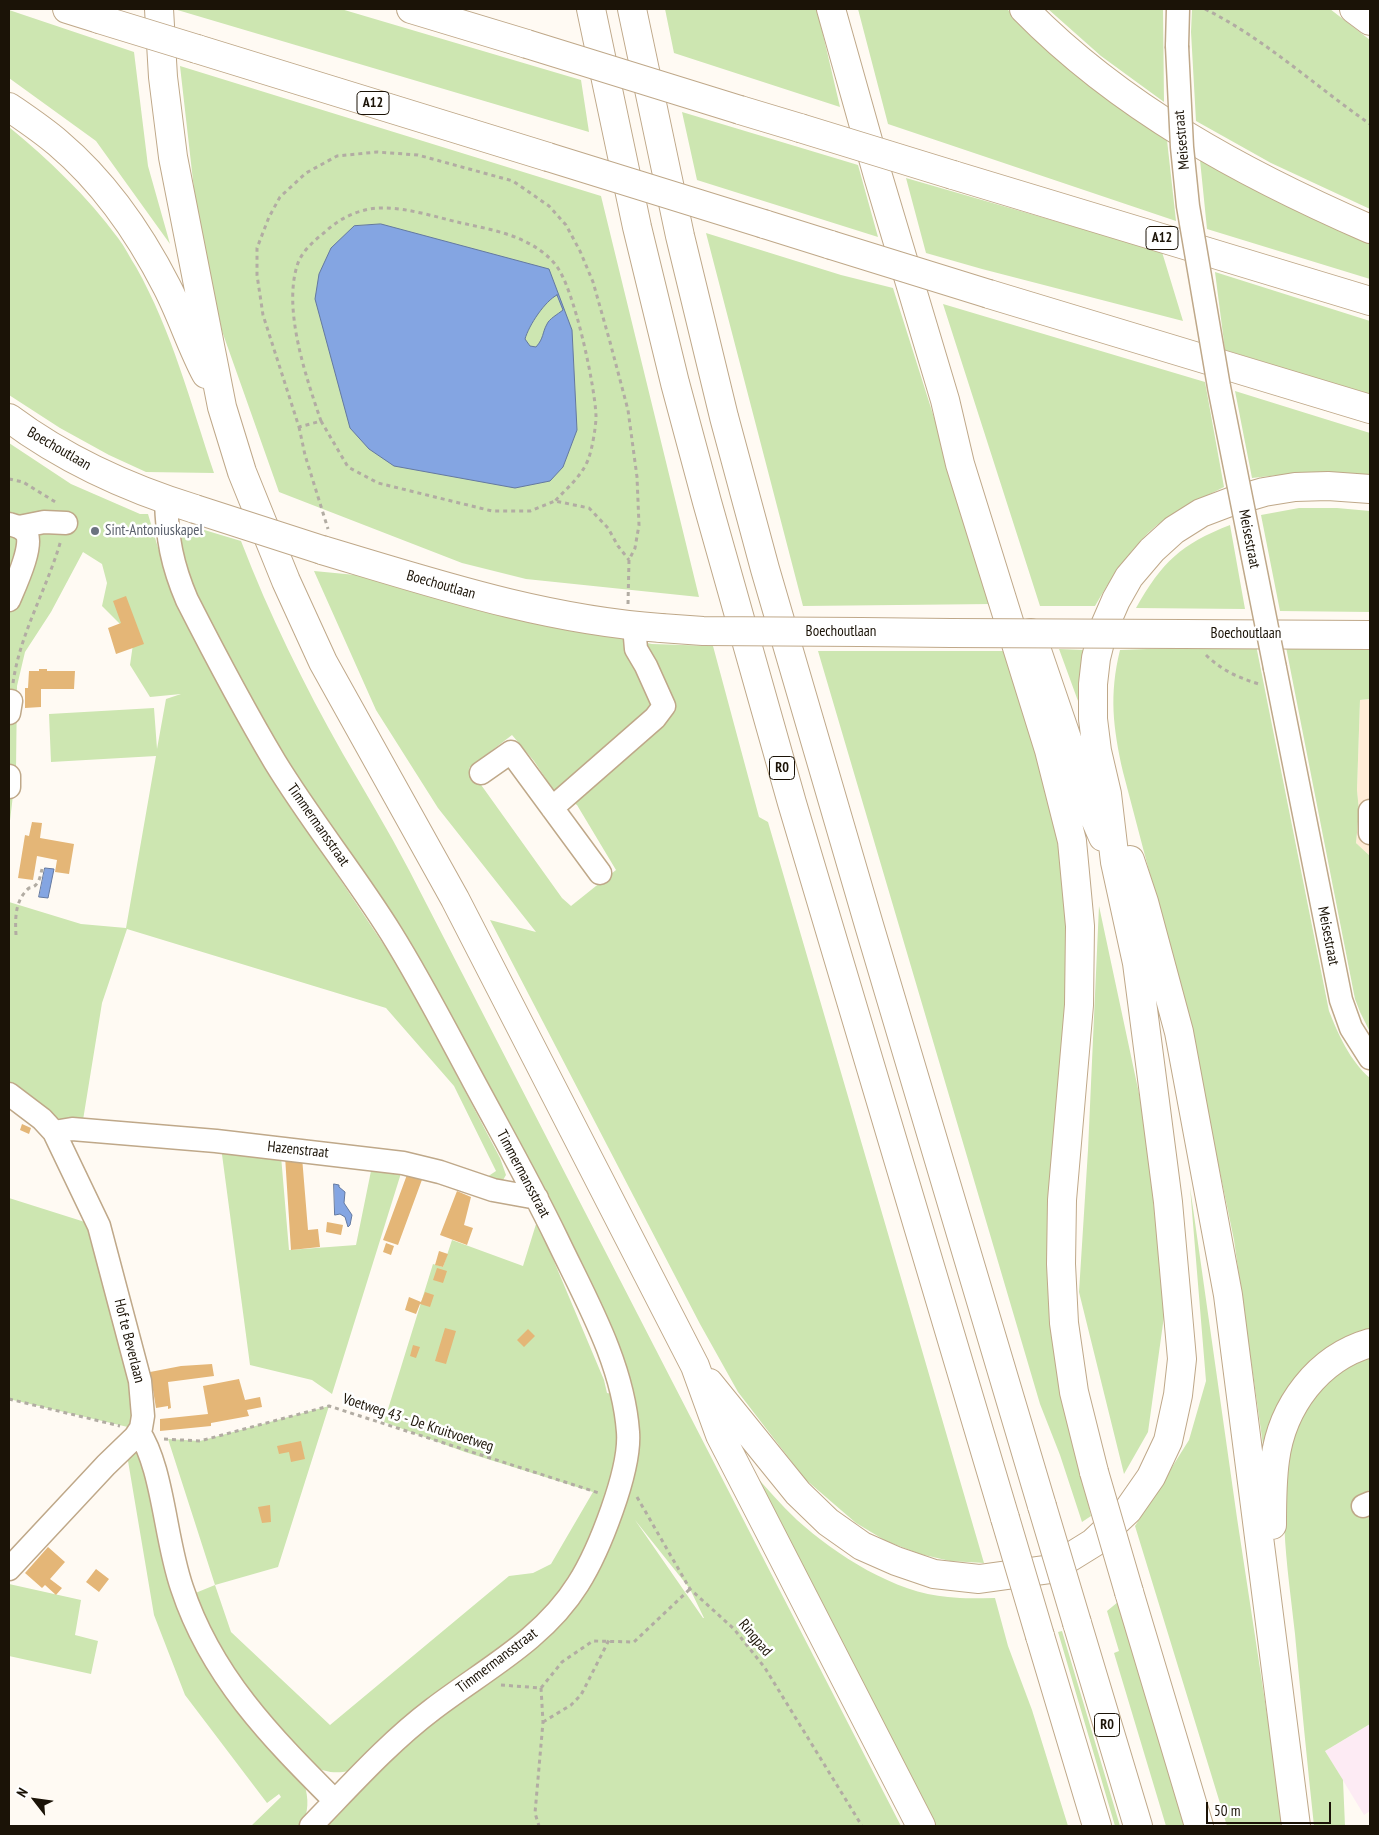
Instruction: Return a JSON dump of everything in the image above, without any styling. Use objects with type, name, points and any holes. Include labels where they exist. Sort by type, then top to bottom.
[{"type":"main road","name":"A12","points":[[67,9],[989,294],[1370,409]]},
{"type":"main road","points":[[159,9],[163,76],[173,157],[222,407],[250,490],[286,580],[323,662],[455,899],[695,1366],[720,1435],[921,1826]]},
{"type":"main road","name":"A12","points":[[412,9],[1370,301]]},
{"type":"main road","name":"R0","points":[[591,9],[640,236],[675,383],[702,484],[795,813],[1097,1826]]},
{"type":"main road","name":"R0","points":[[632,9],[680,236],[724,416],[765,569],[877,953],[1138,1826]]},
{"type":"main road","points":[[831,9],[883,195],[944,400],[960,464],[1048,750],[1072,842],[1080,926],[1079,1005],[1062,1200],[1061,1264],[1064,1323],[1074,1392],[1094,1472],[1199,1826]]},
{"type":"main road","points":[[1024,9],[1075,58],[1120,93],[1175,130],[1260,178],[1370,229]]},
{"type":"main road","points":[[1354,9],[1370,21]]},
{"type":"main road","points":[[9,107],[58,143],[99,184],[141,239],[168,289],[194,351],[222,407]]},
{"type":"main road","points":[[944,400],[974,460],[1092,812],[1115,862]]},
{"type":"main road","name":"Boechoutlaan","points":[[9,418],[68,456],[128,485],[166,500],[326,542],[482,597],[569,617],[631,616],[661,628],[703,631],[1370,635]]},
{"type":"main road","points":[[1296,1826],[1228,1295],[1179,1032],[1144,902],[1107,794],[1097,751],[1093,719],[1093,684],[1096,658],[1103,630],[1116,600],[1129,577],[1152,550],[1174,530],[1201,513],[1264,492],[1295,487],[1328,486],[1370,489]]},
{"type":"main road","points":[[695,1366],[798,1493],[828,1522],[862,1546],[896,1562],[934,1574],[979,1579],[1051,1569],[1093,1543],[1128,1510],[1151,1476],[1168,1440],[1178,1395],[1182,1359],[1168,1202],[1137,962],[1115,862],[1107,794]]},
{"type":"main road","points":[[1279,1686],[1272,1527],[1275,1458],[1280,1435],[1301,1392],[1314,1376],[1331,1361],[1358,1346],[1370,1342]]},
{"type":"street","name":"Meisestraat","points":[[1178,9],[1177,46],[1182,147],[1188,206],[1217,378],[1341,1000],[1351,1028],[1370,1058]]},
{"type":"street","name":"Timmermansstraat","points":[[166,500],[166,528],[172,560],[178,580],[194,615],[276,763],[393,937],[437,1012],[537,1198],[609,1352],[624,1396],[629,1435],[623,1472],[603,1535],[588,1568],[568,1599],[538,1631],[516,1650],[425,1716],[378,1757],[311,1826]]},
{"type":"street","points":[[14,525],[44,522],[66,523]]},
{"type":"street","points":[[9,600],[21,569],[29,540],[27,533],[14,525]]},
{"type":"street","points":[[552,808],[654,718],[664,706],[636,649],[631,616]]},
{"type":"street","points":[[482,773],[511,752],[600,873]]},
{"type":"street","points":[[9,776],[9,787]]},
{"type":"street","points":[[1370,812],[1370,833]]},
{"type":"street","name":"Hof te Beverlaan","points":[[9,1094],[42,1118],[54,1132],[99,1226],[140,1381],[143,1416],[139,1432]]},
{"type":"street","name":"Hazenstraat","points":[[54,1132],[72,1128],[370,1158],[425,1168],[493,1190],[537,1198]]},
{"type":"street","points":[[9,1569],[93,1478],[139,1432],[147,1444],[162,1495],[173,1554],[182,1587],[201,1634],[214,1659],[230,1684],[258,1720],[335,1801]]},
{"type":"path","points":[[1205,9],[1264,45],[1370,124]]},
{"type":"path","points":[[326,542],[299,426],[263,314],[257,275],[257,248],[269,217],[280,197],[306,173],[337,156],[377,152],[418,155],[513,181],[549,206],[566,225],[580,251],[593,282],[628,410],[637,477],[639,525],[635,548],[629,560],[631,616]]},
{"type":"path","points":[[388,208],[437,217],[524,240],[556,265],[576,314],[592,382],[596,417],[589,459],[580,476],[555,501],[530,511],[492,511],[378,482],[348,467],[320,421],[302,357],[294,316],[292,291],[299,262],[310,245],[331,226],[361,210],[388,208]]},
{"type":"path","points":[[299,426],[320,421]]},
{"type":"path","points":[[9,479],[22,482],[62,507],[66,523],[57,553],[33,612],[15,668],[10,707]]},
{"type":"path","points":[[555,501],[590,508],[608,528],[618,546],[629,560]]},
{"type":"path","points":[[1186,634],[1210,658],[1229,672],[1243,679],[1277,678]]},
{"type":"path","points":[[16,935],[15,923],[19,898],[29,888],[34,888],[37,885],[42,869]]},
{"type":"path","name":"Voetweg 43 - De Kruitvoetweg","points":[[9,1399],[132,1428],[162,1439],[200,1441],[329,1406],[615,1499]]},
{"type":"path","name":"Ringpad","points":[[623,1472],[690,1589],[734,1629],[765,1668],[862,1826]]},
{"type":"path","points":[[539,1826],[535,1813],[543,1722],[541,1688],[562,1662],[594,1641],[634,1642],[690,1589]]},
{"type":"path","points":[[543,1722],[571,1705],[581,1695],[609,1640]]},
{"type":"path","points":[[471,1682],[541,1688]]},
{"type":"shaded area","points":[[1370,699],[1370,856],[1356,843],[1359,811],[1357,790],[1360,700]]},
{"type":"shaded area","points":[[1370,1724],[1370,1811],[1364,1815],[1325,1751]]},
{"type":"green space","points":[[174,9],[341,9],[581,80],[589,132]]},
{"type":"green space","points":[[665,9],[817,9],[840,107],[674,53]]},
{"type":"green space","points":[[858,9],[1007,9],[1044,45],[1084,78],[1167,140],[1176,221],[888,124]]},
{"type":"green space","points":[[1048,9],[1163,9],[1164,102],[1101,56]]},
{"type":"green space","points":[[1192,9],[1330,9],[1370,40],[1370,209],[1271,163],[1196,121],[1191,32]]},
{"type":"green space","points":[[9,10],[134,52],[148,166],[170,244],[96,141],[9,78]]},
{"type":"green space","points":[[180,66],[601,196],[699,597],[526,579],[462,563],[279,492],[222,331],[196,207]]},
{"type":"green space","points":[[682,112],[858,165],[878,237],[697,180]]},
{"type":"green space","points":[[9,127],[39,152],[80,193],[123,245],[149,291],[160,316],[189,394],[214,473],[146,472],[109,455],[60,428],[9,395]]},
{"type":"green space","points":[[1200,160],[1259,192],[1370,242],[1370,279],[1207,229]]},
{"type":"green space","points":[[906,178],[1162,252],[1183,321],[926,253]]},
{"type":"green space","points":[[706,233],[841,275],[893,288],[993,604],[803,606]]},
{"type":"green space","points":[[1215,272],[1370,321],[1370,395],[1225,350]]},
{"type":"green space","points":[[943,304],[1205,382],[1224,487],[1174,513],[1148,533],[1119,568],[1095,606],[1040,606]]},
{"type":"green space","points":[[1235,391],[1370,433],[1370,475],[1307,472],[1252,478]]},
{"type":"green space","points":[[9,443],[71,484],[140,514],[148,514],[172,595],[194,637],[283,794],[404,975],[500,1158],[506,1175],[503,1180],[499,1182],[484,1179],[496,1171],[454,1086],[386,1008],[127,929],[102,1003],[83,1120],[60,1119],[51,1116],[9,1082],[9,902],[81,924],[126,928],[156,756],[51,762],[49,714],[154,708],[157,749],[166,699],[181,694],[150,697],[130,665],[133,644],[122,626],[102,606],[107,583],[102,564],[83,552],[51,612],[25,652],[17,686],[16,770],[9,829]]},
{"type":"green space","points":[[1299,508],[1337,508],[1370,511],[1370,612],[1280,611],[1261,515]]},
{"type":"green space","points":[[1230,525],[1245,609],[1136,608],[1155,578],[1174,556],[1198,540]]},
{"type":"green space","points":[[186,527],[201,529],[241,541],[275,622],[301,676],[409,870],[901,1826],[321,1826],[383,1763],[446,1709],[602,1553],[627,1379],[199,607],[177,542],[179,534]],"holes":[[[635,1520],[690,1589],[704,1618]]]},
{"type":"green space","points":[[314,571],[366,576],[498,612],[652,644],[713,646],[759,817],[768,822],[984,1563],[950,1561],[920,1554],[886,1541],[856,1523],[805,1479],[738,1392],[700,1324],[490,920],[536,932],[438,808],[376,710]],"holes":[[[512,735],[534,761],[552,788],[577,805],[616,870],[571,906],[562,898],[469,768]]]},
{"type":"green space","points":[[1285,642],[1370,643],[1370,699],[1360,700],[1357,790],[1359,811],[1356,843],[1370,856],[1370,1032],[1355,999]]},
{"type":"green space","points":[[1256,645],[1329,1011],[1341,1038],[1356,1064],[1370,1078],[1370,1331],[1264,1452],[1234,1240],[1190,1027],[1123,772],[1115,725],[1113,697],[1120,650]]},
{"type":"green space","points":[[1059,649],[1084,650],[1078,701]]},
{"type":"green space","points":[[818,651],[1003,651],[1035,743],[1056,830],[1068,929],[1066,1008],[1048,1238],[1048,1291],[1054,1352],[1091,1516],[1082,1522],[1060,1455],[1040,1404]]},
{"type":"green space","points":[[1099,906],[1144,1117],[1165,1309],[1148,1432],[1124,1474],[1079,1292],[1088,1150]]},
{"type":"green space","points":[[221,1147],[281,1156],[289,1250],[356,1245],[372,1166],[402,1170],[332,1394],[312,1380],[250,1365]]},
{"type":"green space","points":[[1190,1187],[1237,1518],[1284,1826],[1227,1826],[1135,1526],[1189,1440],[1206,1381]]},
{"type":"green space","points":[[9,1198],[88,1223],[131,1392],[132,1428],[9,1399]]},
{"type":"green space","points":[[537,1221],[604,1380],[607,1393],[613,1394],[619,1436],[609,1495],[590,1546],[551,1609],[349,1771],[334,1772],[325,1771],[311,1765],[235,1676],[193,1594],[215,1585],[231,1632],[330,1725],[509,1576],[533,1573],[551,1564],[593,1492],[465,1452],[384,1422],[433,1264],[443,1267],[452,1240],[523,1266]]},
{"type":"green space","points":[[1370,1356],[1370,1489],[1354,1507],[1362,1518],[1370,1517],[1370,1724],[1325,1751],[1343,1780],[1345,1826],[1314,1826],[1286,1555],[1284,1502],[1286,1475],[1290,1449],[1298,1424],[1310,1402],[1321,1388],[1340,1371]]},
{"type":"green space","points":[[329,1406],[278,1567],[215,1585],[168,1439],[200,1441]]},
{"type":"green space","points":[[139,1449],[165,1558],[304,1783],[307,1805],[306,1816],[301,1826],[251,1826],[281,1797],[279,1794],[267,1803],[185,1695],[154,1615],[127,1455]]},
{"type":"green space","points":[[752,1472],[797,1520],[848,1559],[867,1570],[887,1580],[928,1594],[960,1598],[995,1598],[1008,1646],[1032,1710],[1068,1826],[934,1826]]},
{"type":"green space","points":[[9,1584],[81,1600],[75,1635],[98,1641],[91,1674],[9,1656]]},
{"type":"green space","points":[[1118,1602],[1186,1826],[1166,1826],[1114,1653],[1119,1651],[1107,1611]]},
{"type":"green space","points":[[1062,1631],[1120,1826],[1115,1826],[1058,1632]]},
{"type":"water","points":[[381,224],[549,269],[572,330],[577,430],[563,467],[550,481],[515,488],[394,466],[369,449],[350,428],[315,299],[319,274],[331,248],[354,226]],"holes":[[[557,295],[563,310],[548,322],[536,347],[530,346],[525,339],[527,333],[538,314],[548,302]]]},
{"type":"water","points":[[45,868],[54,869],[48,898],[39,897]]},
{"type":"water","points":[[334,1184],[339,1185],[345,1192],[344,1203],[352,1215],[348,1227],[345,1217],[340,1214],[335,1215]]},
{"type":"building","points":[[126,596],[144,644],[116,654],[108,628],[121,623],[113,601]]},
{"type":"building","points":[[39,669],[47,669],[47,671],[75,671],[74,689],[41,689],[41,707],[25,708],[25,688],[28,688],[29,671],[39,671]]},
{"type":"building","points":[[32,822],[42,823],[40,838],[74,844],[69,874],[55,872],[57,860],[37,856],[33,880],[18,878],[25,835],[29,836]]},
{"type":"building","points":[[22,1124],[31,1128],[29,1134],[20,1130]]},
{"type":"building","points":[[285,1156],[302,1157],[308,1230],[318,1229],[320,1247],[291,1250]]},
{"type":"building","points":[[408,1172],[423,1177],[398,1245],[383,1240]]},
{"type":"building","points":[[457,1191],[471,1197],[464,1225],[473,1228],[467,1245],[440,1235]]},
{"type":"building","points":[[327,1222],[343,1225],[341,1235],[326,1232]]},
{"type":"building","points":[[386,1243],[394,1246],[391,1255],[383,1252]]},
{"type":"building","points":[[439,1251],[448,1254],[443,1267],[435,1265]]},
{"type":"building","points":[[437,1268],[447,1271],[443,1283],[433,1280]]},
{"type":"building","points":[[425,1292],[434,1295],[430,1307],[420,1304],[416,1314],[405,1310],[409,1297],[421,1302]]},
{"type":"building","points":[[445,1328],[456,1331],[446,1364],[435,1361]]},
{"type":"building","points":[[528,1329],[535,1336],[524,1347],[517,1340]]},
{"type":"building","points":[[413,1345],[420,1347],[416,1358],[410,1356]]},
{"type":"building","points":[[212,1364],[214,1376],[168,1382],[171,1408],[168,1409],[168,1406],[156,1408],[150,1372],[181,1366]]},
{"type":"building","points":[[239,1379],[245,1400],[260,1397],[262,1407],[247,1410],[249,1416],[211,1423],[211,1426],[160,1431],[160,1419],[208,1414],[203,1386]]},
{"type":"building","points":[[301,1441],[305,1459],[291,1462],[289,1452],[279,1454],[277,1446]]},
{"type":"building","points":[[270,1505],[271,1522],[262,1523],[258,1507]]},
{"type":"building","points":[[48,1547],[65,1562],[50,1579],[62,1588],[56,1595],[45,1585],[42,1588],[25,1573]]},
{"type":"building","points":[[96,1569],[109,1579],[99,1592],[86,1582]]},
{"type":"place","name":"Sint-Antoniuskapel","points":[[95,531]]}]
